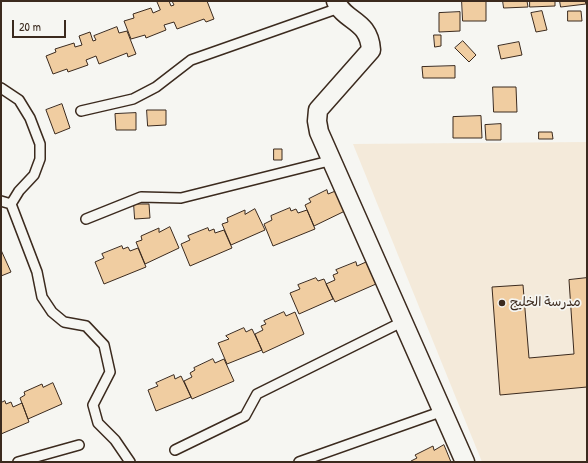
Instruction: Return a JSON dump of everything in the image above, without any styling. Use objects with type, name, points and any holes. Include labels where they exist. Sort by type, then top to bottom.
[{"type":"street","points":[[338,4],[361,25],[370,38],[371,50],[318,110],[317,121],[319,132],[324,146],[333,160],[402,322],[444,411],[465,462]]},
{"type":"lane","points":[[81,111],[133,99],[156,87],[191,60],[338,4]]},
{"type":"lane","points":[[1,88],[19,100],[30,118],[40,144],[40,159],[34,175],[19,191],[11,204]]},
{"type":"lane","points":[[86,219],[141,197],[181,198],[333,160]]},
{"type":"lane","points":[[1,200],[11,204],[38,272],[42,297],[52,312],[64,322],[86,326],[104,345],[110,372],[93,405],[98,423],[115,440],[130,462]]},
{"type":"lane","points":[[175,450],[245,416],[256,394],[402,322]]},
{"type":"lane","points":[[299,462],[444,411]]},
{"type":"lane","points":[[18,462],[79,445]]},
{"type":"shaded area","name":"مدرسة الخليج","points":[[587,142],[587,462],[482,462],[353,144]]},
{"type":"building","points":[[157,1],[169,1],[171,6],[174,5],[172,1],[207,1],[214,19],[206,22],[204,19],[177,29],[174,22],[164,25],[166,30],[146,38],[145,35],[131,39],[124,21],[134,18],[133,14],[151,8],[153,13],[160,10]]},
{"type":"building","points":[[462,1],[486,1],[486,21],[463,21]]},
{"type":"building","points":[[503,1],[527,1],[528,7],[504,8]]},
{"type":"building","points":[[530,1],[555,1],[555,6],[530,7]]},
{"type":"building","points":[[560,1],[585,1],[586,4],[561,7]]},
{"type":"building","points":[[542,11],[547,30],[536,32],[531,13]]},
{"type":"building","points":[[568,11],[581,11],[582,21],[568,21]]},
{"type":"building","points":[[460,12],[460,31],[439,32],[439,13]]},
{"type":"building","points":[[117,27],[119,33],[127,31],[136,54],[128,57],[127,53],[99,64],[96,56],[86,60],[88,65],[68,72],[67,69],[53,74],[46,56],[56,52],[55,49],[74,43],[75,47],[82,45],[79,36],[90,32],[93,41],[96,40],[94,36]]},
{"type":"building","points":[[434,35],[441,35],[441,46],[435,47]]},
{"type":"building","points":[[463,41],[476,55],[469,62],[455,48]]},
{"type":"building","points":[[519,42],[522,55],[501,59],[498,46]]},
{"type":"building","points":[[455,66],[455,78],[423,78],[422,67]]},
{"type":"building","points":[[493,87],[516,87],[517,112],[494,112]]},
{"type":"building","points":[[62,104],[70,128],[55,134],[46,110]]},
{"type":"building","points":[[147,110],[166,110],[166,125],[148,126]]},
{"type":"building","points":[[136,113],[136,130],[116,130],[115,114]]},
{"type":"building","points":[[481,116],[482,138],[453,138],[453,117]]},
{"type":"building","points":[[501,124],[501,140],[486,140],[485,125]]},
{"type":"building","points":[[539,132],[552,132],[553,139],[539,139]]},
{"type":"building","points":[[274,149],[282,149],[282,160],[274,160]]},
{"type":"building","points":[[327,190],[328,194],[338,190],[347,210],[314,226],[305,205],[311,202],[309,199]]},
{"type":"building","points":[[134,204],[149,204],[150,218],[135,219]]},
{"type":"building","points":[[290,208],[291,211],[296,209],[298,213],[307,210],[315,229],[273,246],[264,224],[272,220],[271,216]]},
{"type":"building","points":[[255,209],[265,230],[231,245],[222,224],[228,222],[227,218],[245,210],[245,214]]},
{"type":"building","points":[[170,227],[179,248],[145,264],[136,242],[142,240],[141,236],[159,228],[159,232]]},
{"type":"building","points":[[208,228],[209,231],[214,229],[215,233],[224,230],[232,248],[190,266],[181,244],[190,240],[188,236]]},
{"type":"building","points":[[122,246],[123,249],[128,247],[130,251],[138,248],[146,267],[104,284],[95,262],[104,258],[102,254]]},
{"type":"building","points":[[1,250],[11,272],[1,276]]},
{"type":"building","points":[[356,262],[357,266],[366,262],[376,284],[335,302],[326,284],[335,280],[333,275],[338,273],[336,270]]},
{"type":"building","points":[[316,278],[318,281],[324,279],[333,299],[299,314],[290,293],[300,289],[298,285]]},
{"type":"building","name":"مدرسة الخليج","points":[[587,278],[587,387],[500,395],[492,287],[523,285],[529,358],[574,354],[569,280]]},
{"type":"building","points":[[284,312],[286,316],[295,312],[304,334],[263,353],[255,334],[263,330],[261,326],[266,324],[264,321]]},
{"type":"building","points":[[244,328],[246,332],[252,329],[262,350],[227,364],[218,343],[229,339],[226,336]]},
{"type":"building","points":[[213,359],[215,363],[224,359],[234,381],[192,399],[184,381],[192,377],[190,373],[195,370],[194,368]]},
{"type":"building","points":[[174,375],[175,379],[181,376],[191,397],[156,411],[148,390],[158,386],[156,383]]},
{"type":"building","points":[[53,383],[62,404],[28,419],[20,398],[25,395],[24,392],[42,384],[43,387]]},
{"type":"building","points":[[5,401],[6,404],[11,402],[13,407],[22,403],[29,422],[1,434],[1,403]]},
{"type":"building","points":[[444,445],[451,462],[411,462],[417,458],[415,455],[433,446],[434,450]]},
{"type":"place","name":"مدرسة الخليج","points":[[502,303]]}]
